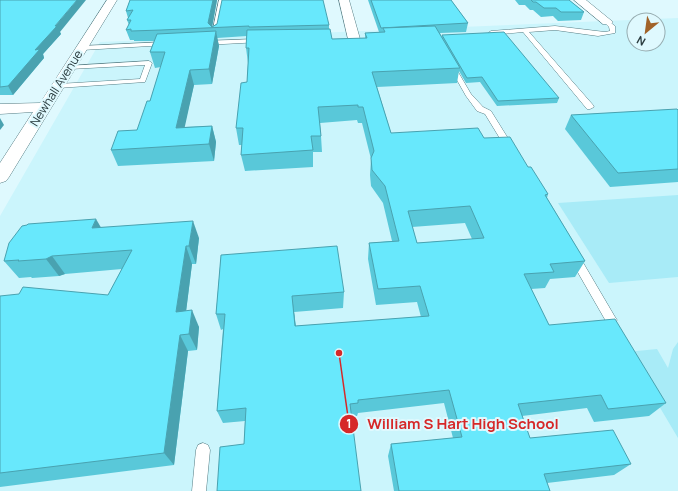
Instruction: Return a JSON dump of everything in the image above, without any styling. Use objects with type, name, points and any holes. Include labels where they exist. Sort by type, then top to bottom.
[{"type":"street","name":"Newhall Avenue","points":[[0,177],[112,0]]},
{"type":"street","points":[[344,0],[354,40]]},
{"type":"street","points":[[579,0],[607,22]]},
{"type":"street","points":[[0,109],[44,107]]},
{"type":"lane","points":[[215,34],[222,0]]},
{"type":"lane","points":[[488,34],[526,32],[535,29],[555,28],[605,34],[613,32],[612,26],[607,22]]},
{"type":"lane","points":[[526,32],[590,107]]},
{"type":"lane","points":[[197,43],[265,40]]},
{"type":"lane","points":[[82,48],[174,44]]},
{"type":"lane","points":[[447,57],[468,95],[480,109],[488,113],[516,158]]},
{"type":"lane","points":[[58,86],[143,81],[149,63],[70,67]]},
{"type":"lane","points":[[571,251],[611,320]]},
{"type":"lane","points":[[199,491],[203,450]]},
{"type":"shaded area","points":[[666,18],[678,18],[678,491],[0,491],[0,216],[100,42],[626,20],[626,52],[666,52]]},
{"type":"shaded area","points":[[678,195],[678,277],[609,283],[558,203]]},
{"type":"shaded area","points":[[678,342],[678,438],[627,352],[657,349],[668,368],[673,349]]},
{"type":"building","points":[[0,0],[77,0],[55,26],[57,26],[35,50],[40,49],[8,86],[0,87]]},
{"type":"building","points":[[130,0],[213,0],[208,23],[212,27],[217,24],[222,0],[323,0],[329,25],[249,26],[131,31],[131,29],[126,30],[131,20],[127,20],[133,10],[126,11]]},
{"type":"building","points":[[371,0],[451,0],[468,23],[381,28]]},
{"type":"building","points":[[531,0],[569,0],[584,12],[561,12],[556,8],[544,8]]},
{"type":"building","points":[[435,26],[460,68],[372,72],[391,133],[478,128],[484,138],[510,137],[528,167],[531,167],[548,194],[545,195],[585,261],[550,264],[554,272],[524,274],[549,325],[615,319],[666,403],[608,409],[601,395],[518,404],[530,438],[613,430],[631,464],[544,474],[550,491],[399,491],[391,444],[462,437],[449,390],[358,400],[358,403],[350,404],[361,491],[217,491],[220,447],[244,444],[246,408],[217,411],[225,314],[216,314],[221,255],[337,246],[344,292],[292,296],[295,326],[429,316],[420,286],[378,289],[369,243],[399,241],[385,186],[372,170],[371,158],[374,151],[363,107],[358,107],[358,105],[318,107],[321,136],[311,136],[313,150],[241,155],[243,128],[236,128],[241,83],[247,82],[249,48],[246,48],[247,30],[330,29],[332,39],[367,38],[365,33],[385,32],[383,28]],"holes":[[[470,206],[484,238],[417,243],[408,211]]]},
{"type":"building","points":[[216,31],[209,69],[190,70],[176,128],[212,126],[209,144],[111,150],[118,131],[137,130],[147,101],[150,101],[165,52],[150,52],[157,34]]},
{"type":"building","points":[[504,32],[559,98],[498,101],[482,77],[467,78],[442,35]]},
{"type":"building","points":[[677,109],[678,169],[618,173],[571,115]]},
{"type":"building","points":[[96,219],[92,228],[193,221],[189,246],[186,246],[176,312],[192,310],[189,334],[180,335],[164,453],[0,473],[0,296],[19,294],[23,287],[108,295],[132,250],[52,256],[46,259],[4,261],[9,243],[22,226],[28,224]]},
{"type":"place","name":"William S Hart High School","points":[[339,353]]}]
